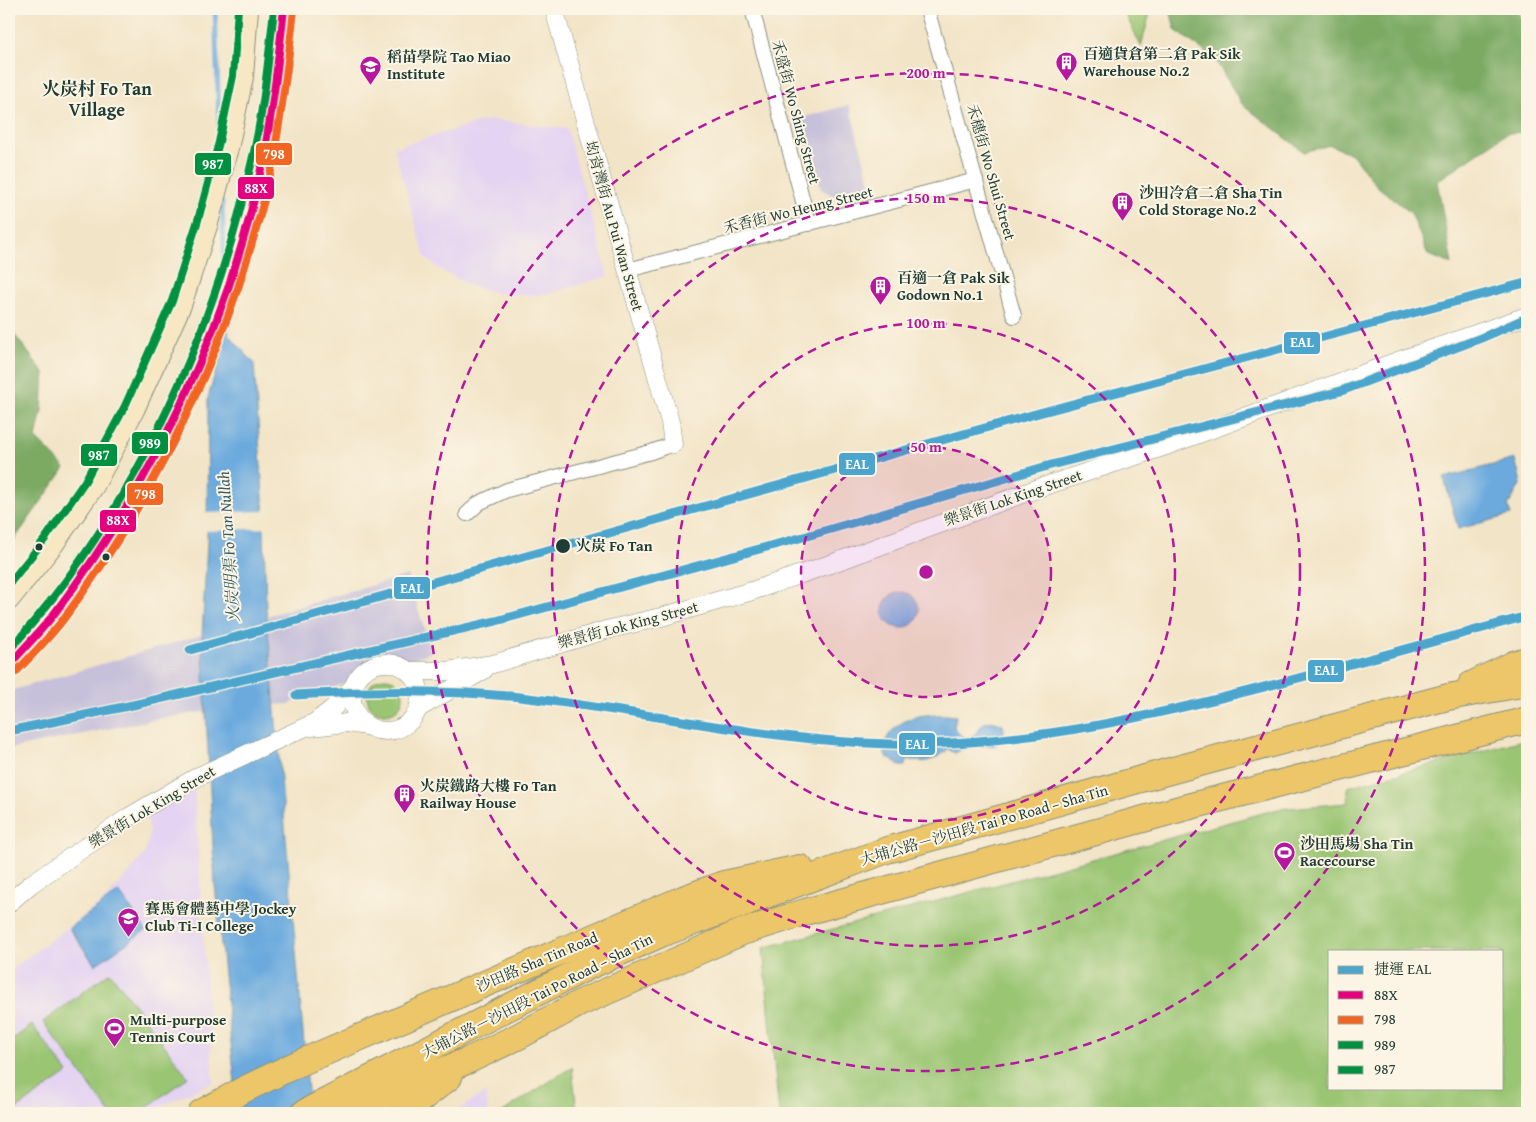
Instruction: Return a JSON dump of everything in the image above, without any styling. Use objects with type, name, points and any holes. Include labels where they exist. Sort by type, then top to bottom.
[{"type":"highway","points":[[1448,697],[1514,664],[1527,660]]},
{"type":"highway","name":"大埔公路－沙田段 Tai Po Road – Sha Tin","points":[[311,1109],[585,968],[660,934],[887,850],[1177,769],[1448,697],[1527,683]]},
{"type":"highway","name":"大埔公路－沙田段 Tai Po Road – Sha Tin","points":[[350,1113],[400,1088],[469,1060],[525,1033],[580,1002],[742,932],[805,912],[1188,806],[1527,720]]},
{"type":"highway","name":"沙田路 Sha Tin Road","points":[[201,1113],[245,1089],[310,1059],[683,899],[724,884],[855,855],[887,850]]},
{"type":"highway","points":[[403,1113],[469,1060]]},
{"type":"main road","points":[[9,600],[53,546],[94,486],[114,452],[181,305],[222,173],[244,64],[248,9]]},
{"type":"main road","points":[[9,665],[72,590],[113,528],[148,468],[178,410],[203,354],[233,270],[260,169],[281,58],[284,9]]},
{"type":"street","name":"㘭背灣街 Au Pui Wan Street","points":[[554,9],[670,422],[673,444]]},
{"type":"street","name":"禾盛街 Wo Shing Street","points":[[752,9],[809,224]]},
{"type":"street","name":"禾穗街 Wo Shui Street","points":[[928,9],[1014,316]]},
{"type":"street","name":"禾香街 Wo Heung Street","points":[[628,270],[976,180]]},
{"type":"street","name":"樂景街 Lok King Street","points":[[408,671],[448,671],[493,664],[606,630],[661,617],[761,588],[1039,488],[1163,447],[1527,316]]},
{"type":"street","points":[[467,514],[479,503],[507,490],[651,452],[673,444]]},
{"type":"street","points":[[387,662],[398,665],[415,678],[421,698],[419,708],[413,719],[398,730],[378,731],[367,726],[359,719],[351,698],[352,687],[365,669],[375,664],[387,662]]},
{"type":"street","name":"樂景街 Lok King Street","points":[[419,708],[493,664]]},
{"type":"street","name":"樂景街 Lok King Street","points":[[306,728],[322,718],[352,687]]},
{"type":"street","name":"樂景街 Lok King Street","points":[[9,903],[32,884],[95,839],[130,816],[197,778],[266,744],[306,728],[325,724],[347,723],[367,726]]},
{"type":"shaded area","points":[[849,105],[871,186],[835,197],[821,189],[801,118]]},
{"type":"shaded area","points":[[492,120],[567,129],[608,276],[555,292],[537,295],[501,294],[468,285],[438,268],[425,257],[394,148]]},
{"type":"shaded area","points":[[408,575],[431,652],[288,704],[227,708],[157,719],[9,749],[9,691]]},
{"type":"shaded area","name":"賽馬會體藝中學 Jockey Club Ti-I College","points":[[194,789],[213,1082],[150,1113],[9,1113],[9,971],[101,903],[126,877],[145,853],[150,830],[143,802]]},
{"type":"shaded area","points":[[486,1092],[488,1113],[453,1113]]},
{"type":"green space","points":[[1123,9],[1151,9],[1141,46]]},
{"type":"green space","points":[[1170,9],[1194,9],[1201,16],[1212,9],[1515,9],[1527,27],[1527,132],[1507,133],[1437,181],[1452,264],[1428,255],[1411,213],[1377,186],[1352,154],[1330,145],[1304,152],[1242,104],[1214,58],[1175,30]]},
{"type":"green space","points":[[9,271],[14,334],[44,373],[42,410],[36,438],[65,468],[9,547]]},
{"type":"green space","points":[[385,678],[392,679],[398,683],[402,689],[402,703],[398,709],[392,713],[385,714],[378,713],[372,709],[368,703],[367,696],[368,689],[372,683],[378,679]]},
{"type":"green space","name":"沙田馬場 Sha Tin Racecourse","points":[[1527,739],[1527,1113],[779,1113],[763,948],[1278,809],[1348,803],[1348,787]]},
{"type":"green space","name":"Multi-purpose Tennis Court","points":[[110,972],[188,1077],[139,1113],[110,1113],[43,1022]]},
{"type":"green space","points":[[32,1025],[68,1073],[11,1113],[9,1110],[9,1042]]},
{"type":"green space","points":[[572,1067],[577,1113],[501,1113]]},
{"type":"water","points":[[227,333],[254,363],[263,497],[266,608],[310,1113],[238,1113],[215,885],[202,637],[207,542],[208,398]]},
{"type":"water","points":[[1515,459],[1521,483],[1508,506],[1511,515],[1458,529],[1444,478]]},
{"type":"water","points":[[901,592],[914,597],[919,610],[914,623],[901,628],[888,623],[883,610],[888,597]]},
{"type":"water","points":[[919,716],[956,716],[954,728],[960,735],[967,738],[976,733],[989,721],[1003,725],[1003,737],[995,746],[974,746],[964,748],[955,753],[948,749],[934,759],[919,762],[908,759],[905,766],[900,766],[886,756],[885,742],[899,725]]},
{"type":"water","points":[[119,892],[146,930],[95,965],[69,928]]},
{"type":"pier","points":[[266,511],[266,528],[205,531],[205,513]]},
{"type":"waterway","name":"火炭明渠 Fo Tan Nullah","points":[[215,9],[220,146]]},
{"type":"waterway","name":"火炭明渠 Fo Tan Nullah","points":[[222,202],[225,271]]},
{"type":"waterway","name":"火炭明渠 Fo Tan Nullah","points":[[226,314],[227,338]]},
{"type":"metro line","name":"EAL","points":[[190,650],[1039,413],[1525,283]]},
{"type":"metro line","name":"EAL","points":[[9,731],[133,705],[496,621],[807,536],[1051,465],[1341,391],[1481,338],[1527,318]]},
{"type":"metro line","name":"EAL","points":[[296,695],[412,692],[499,695],[573,704],[798,738],[889,744],[940,744],[1042,734],[1142,716],[1242,693],[1527,616]]},
{"type":"transit line","name":"987","points":[[9,584],[45,539],[85,481],[125,406],[172,301],[198,220],[219,142],[233,76],[238,9]]},
{"type":"transit line","name":"989","points":[[9,650],[52,598],[92,543],[128,486],[160,425],[188,363],[212,299],[233,234],[255,149],[262,110],[274,9]]},
{"type":"transit line","name":"88X","points":[[9,665],[54,614],[90,564],[123,513],[154,459],[182,403],[206,346],[228,288],[246,229],[261,169],[272,109],[284,9]]},
{"type":"transit line","name":"798","points":[[16,672],[46,641],[62,621],[116,543],[163,461],[204,376],[238,288],[264,200],[278,131],[294,10]]},
{"type":"place","name":"百適貨倉第二倉 Pak Sik Warehouse No.2","points":[[1067,82]]},
{"type":"place","name":"稻苗學院 Tao Miao Institute","points":[[371,85]]},
{"type":"place","name":"沙田冷倉二倉 Sha Tin Cold Storage No.2","points":[[1123,221]]},
{"type":"place","name":"百適一倉 Pak Sik Godown No.1","points":[[881,306]]},
{"type":"place","name":"火炭 Fo Tan","points":[[563,546]]},
{"type":"place","name":"火炭鐵路大樓 Fo Tan Railway House","points":[[404,814]]},
{"type":"place","name":"沙田馬場 Sha Tin Racecourse","points":[[1284,872]]},
{"type":"place","name":"賽馬會體藝中學 Jockey Club Ti-I College","points":[[129,937]]},
{"type":"place","name":"Multi-purpose Tennis Court","points":[[114,1048]]},
{"type":"district","name":"火炭村 Fo Tan Village","points":[[97,99]]}]
